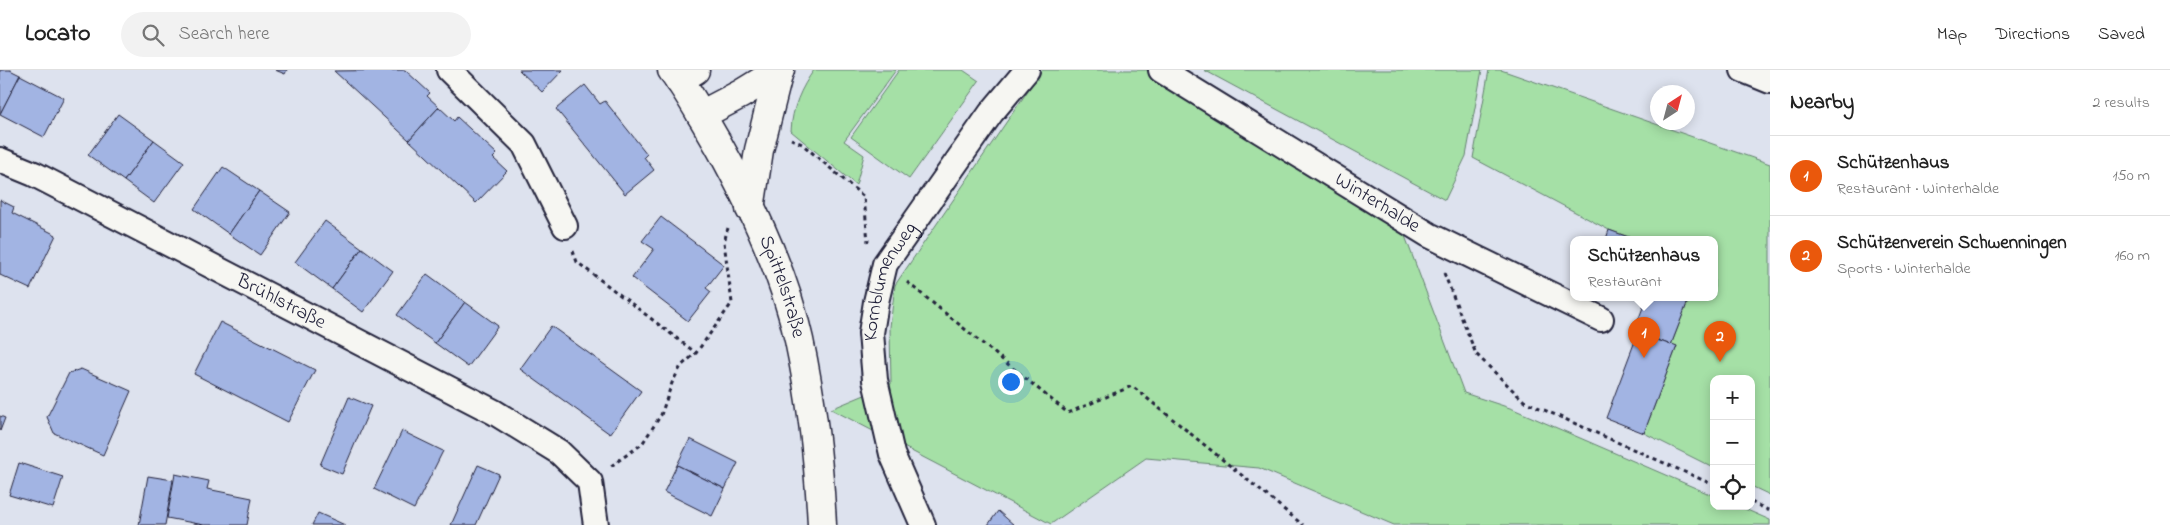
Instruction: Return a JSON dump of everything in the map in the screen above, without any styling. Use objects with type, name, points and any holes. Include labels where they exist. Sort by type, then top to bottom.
[{"type":"main road","points":[[701,115],[779,70]]},
{"type":"main road","points":[[750,209],[759,150],[779,70]]},
{"type":"main road","name":"Spittelstraße","points":[[682,73],[701,115],[739,183],[778,271],[798,339],[820,487],[822,525]]},
{"type":"street","points":[[449,70],[524,144],[565,226]]},
{"type":"street","name":"Kornblumenweg","points":[[923,525],[892,454],[875,380],[872,333],[885,264],[992,113],[1027,70]]},
{"type":"street","name":"Winterhalde","points":[[1161,70],[1429,235],[1601,319]]},
{"type":"street","points":[[1743,70],[1770,81]]},
{"type":"street","name":"Brühlstraße","points":[[0,160],[34,174],[494,412],[559,452],[590,482]]},
{"type":"street","points":[[590,482],[596,525]]},
{"type":"path","points":[[788,138],[802,144],[864,197],[868,241],[885,264],[1068,413],[1132,386],[1303,525]]},
{"type":"path","points":[[565,226],[577,262],[696,353]]},
{"type":"path","points":[[590,482],[642,444],[661,415],[672,383],[681,366],[696,353],[732,303],[724,242],[729,226]]},
{"type":"path","points":[[1429,235],[1476,354],[1524,401],[1710,484]]},
{"type":"path","points":[[1755,504],[1770,511]]},
{"type":"green space","points":[[814,70],[896,70],[844,141],[864,155],[856,185],[791,131],[793,114],[798,99]]},
{"type":"green space","points":[[899,70],[963,70],[979,81],[909,179],[851,137]]},
{"type":"green space","points":[[1042,70],[1149,70],[1402,228],[1464,393],[1513,409],[1710,494],[1710,510],[1747,510],[1770,520],[1770,525],[1394,525],[1259,468],[1146,458],[1051,524],[831,409],[891,384],[890,327],[895,285]]},
{"type":"green space","points":[[1204,70],[1482,70],[1466,156],[1445,200]]},
{"type":"green space","points":[[1489,70],[1501,70],[1650,122],[1650,130],[1673,130],[1770,164],[1770,495],[1755,488],[1755,375],[1710,375],[1710,466],[1644,433],[1677,346],[1671,345],[1688,301],[1718,301],[1718,236],[1626,236],[1609,230],[1473,158]]},
{"type":"building","points":[[0,70],[10,70],[20,75],[0,114]]},
{"type":"building","points":[[275,70],[287,70],[285,74]]},
{"type":"building","points":[[405,70],[430,93],[427,96],[439,107],[409,140],[334,71]]},
{"type":"building","points":[[519,70],[563,70],[542,92]]},
{"type":"building","points":[[20,75],[64,98],[44,137],[0,114]]},
{"type":"building","points":[[585,85],[600,104],[605,101],[647,154],[644,157],[654,170],[625,194],[556,109]]},
{"type":"building","points":[[439,107],[454,121],[457,117],[497,154],[493,158],[507,171],[476,203],[409,140]]},
{"type":"building","points":[[118,114],[154,140],[124,181],[88,155]]},
{"type":"building","points":[[154,140],[184,162],[154,203],[124,181]]},
{"type":"building","points":[[223,167],[259,191],[229,234],[194,209]]},
{"type":"building","points":[[259,191],[290,212],[260,255],[229,234]]},
{"type":"building","points":[[0,200],[14,207],[12,213],[56,235],[30,289],[0,275]]},
{"type":"building","points":[[661,217],[724,265],[706,288],[711,292],[688,321],[632,278],[654,249],[642,241]]},
{"type":"building","points":[[325,221],[362,248],[332,289],[295,262]]},
{"type":"building","points":[[1609,230],[1626,236],[1607,236]]},
{"type":"building","points":[[362,248],[393,271],[363,312],[332,289]]},
{"type":"building","points":[[427,274],[465,302],[435,343],[397,315]]},
{"type":"building","points":[[1645,301],[1688,301],[1671,345],[1634,331]]},
{"type":"building","points":[[465,302],[498,326],[468,367],[435,343]]},
{"type":"building","points":[[220,322],[315,370],[288,422],[194,374]]},
{"type":"building","points":[[551,326],[641,391],[610,434],[520,369]]},
{"type":"building","points":[[1638,333],[1677,346],[1644,433],[1606,418]]},
{"type":"building","points":[[81,369],[131,391],[103,455],[54,433],[47,417],[69,373]]},
{"type":"building","points":[[349,397],[371,406],[342,474],[320,465]]},
{"type":"building","points":[[0,416],[5,418],[0,431]]},
{"type":"building","points":[[402,431],[443,451],[414,509],[374,489]]},
{"type":"building","points":[[690,439],[738,463],[725,489],[677,465]]},
{"type":"building","points":[[19,463],[63,477],[53,508],[9,495]]},
{"type":"building","points":[[478,465],[499,474],[476,525],[451,525]]},
{"type":"building","points":[[677,465],[725,489],[712,516],[664,492]]},
{"type":"building","points":[[175,474],[209,481],[207,489],[252,498],[247,525],[204,525],[167,518]]},
{"type":"building","points":[[148,476],[173,480],[165,525],[139,525]]},
{"type":"building","points":[[998,511],[1014,525],[988,525]]},
{"type":"building","points":[[318,513],[345,525],[312,525]]},
{"type":"place","name":"Schützenhaus","points":[[1644,358]]},
{"type":"place","name":"Schützenverein Schwenningen","points":[[1720,362]]}]
